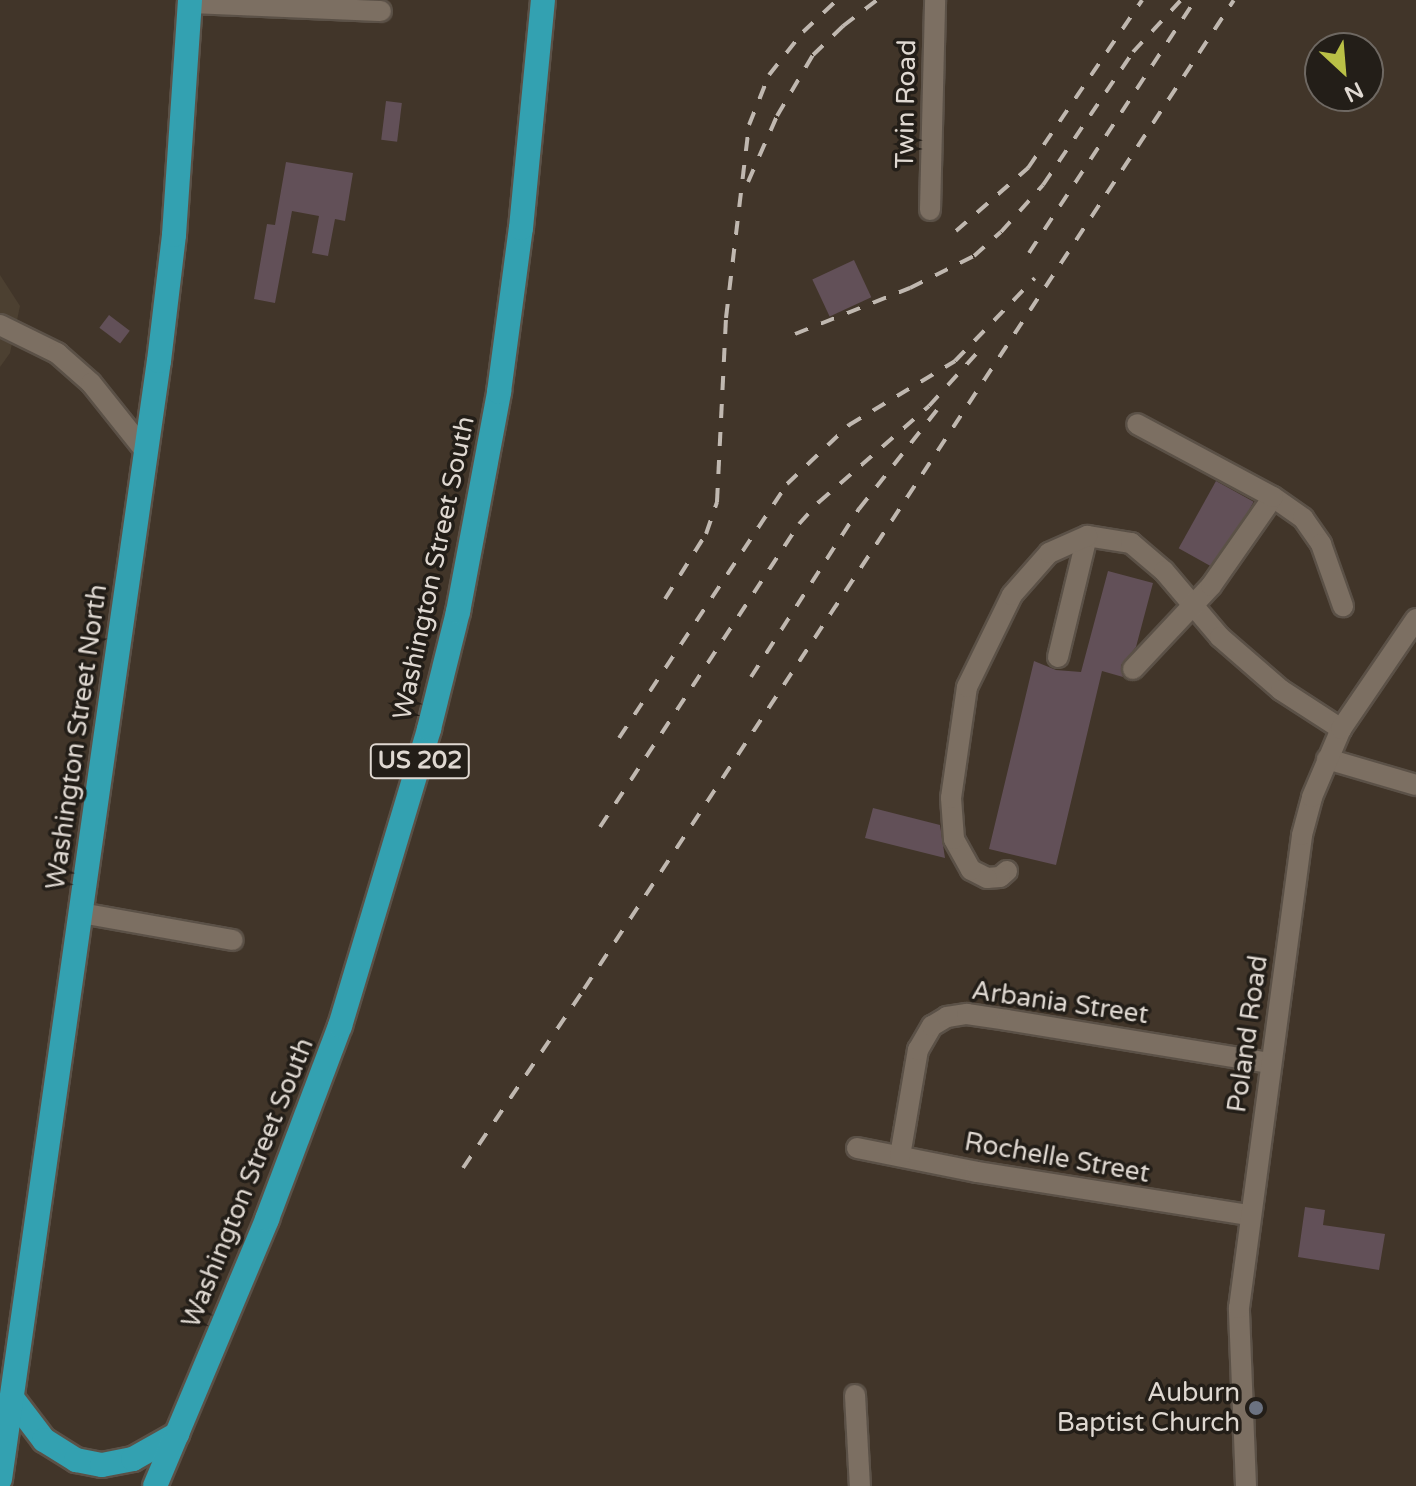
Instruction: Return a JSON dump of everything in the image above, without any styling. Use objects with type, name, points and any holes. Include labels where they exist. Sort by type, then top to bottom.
[{"type":"highway","name":"Washington Street South","points":[[155,1486],[267,1219],[340,1026],[429,729],[458,612],[499,392],[519,242],[543,0]]},
{"type":"highway","name":"Washington Street North","points":[[0,1479],[174,235],[190,2]]},
{"type":"highway","points":[[12,1398],[44,1440],[76,1460],[102,1465],[133,1459],[177,1434]]},
{"type":"street","name":"Twin Road","points":[[930,210],[935,0]]},
{"type":"street","points":[[190,2],[381,11]]},
{"type":"street","points":[[0,325],[57,353],[91,383],[146,452]]},
{"type":"street","points":[[1137,424],[1273,497],[1303,518],[1321,544],[1343,606]]},
{"type":"street","points":[[1133,669],[1211,586],[1273,497]]},
{"type":"street","points":[[1058,657],[1087,536]]},
{"type":"street","points":[[1007,871],[1000,877],[987,878],[971,870],[954,839],[951,798],[967,687],[1012,595],[1049,553],[1087,536],[1131,543],[1164,571],[1220,637],[1281,690],[1341,729]]},
{"type":"street","name":"Poland Road","points":[[1246,1486],[1239,1308],[1299,850],[1312,797],[1341,729],[1416,619]]},
{"type":"street","points":[[1327,759],[1416,785]]},
{"type":"street","points":[[81,913],[233,940]]},
{"type":"street","name":"Arbania Street","points":[[900,1156],[918,1050],[932,1026],[947,1017],[960,1014],[994,1018],[1270,1063]]},
{"type":"street","name":"Rochelle Street","points":[[857,1148],[977,1172],[1249,1215]]},
{"type":"street","points":[[855,1395],[860,1486]]},
{"type":"shaded area","points":[[0,275],[20,306],[10,353],[0,367]]},
{"type":"building","points":[[386,101],[402,103],[397,142],[381,140]]},
{"type":"building","points":[[286,162],[353,173],[345,221],[335,219],[328,256],[312,253],[319,216],[292,211],[275,303],[254,299],[267,224],[275,225]]},
{"type":"building","points":[[854,260],[871,297],[830,317],[812,279]]},
{"type":"building","points":[[109,315],[130,331],[120,343],[99,328]]},
{"type":"building","points":[[1216,481],[1254,502],[1216,569],[1179,548]]},
{"type":"building","points":[[1108,571],[1153,583],[1136,647],[1121,665],[1123,677],[1102,671],[1056,865],[989,849],[1034,661],[1056,670],[1081,672]]},
{"type":"building","points":[[873,808],[940,825],[945,858],[865,838]]},
{"type":"building","points":[[1305,1207],[1325,1210],[1323,1225],[1385,1234],[1379,1270],[1298,1257]]},
{"type":"railway","points":[[665,599],[706,534],[717,502],[726,318],[749,125],[769,75],[803,32],[837,0]]},
{"type":"railway","points":[[748,182],[777,116],[813,55],[843,26],[877,0]]},
{"type":"railway","points":[[956,231],[1028,168],[1142,0]]},
{"type":"railway","points":[[795,334],[910,288],[974,256],[1001,232],[1043,185],[1133,52],[1181,0]]},
{"type":"railway","points":[[1029,253],[1195,0]]},
{"type":"railway","points":[[463,1168],[1234,0]]},
{"type":"railway","points":[[619,738],[787,484],[849,425],[955,361],[1035,278]]},
{"type":"railway","points":[[600,827],[799,524],[819,502],[929,406],[976,354]]},
{"type":"railway","points":[[751,677],[859,509],[937,410]]},
{"type":"place","name":"Auburn Baptist Church","points":[[1256,1408]]}]
